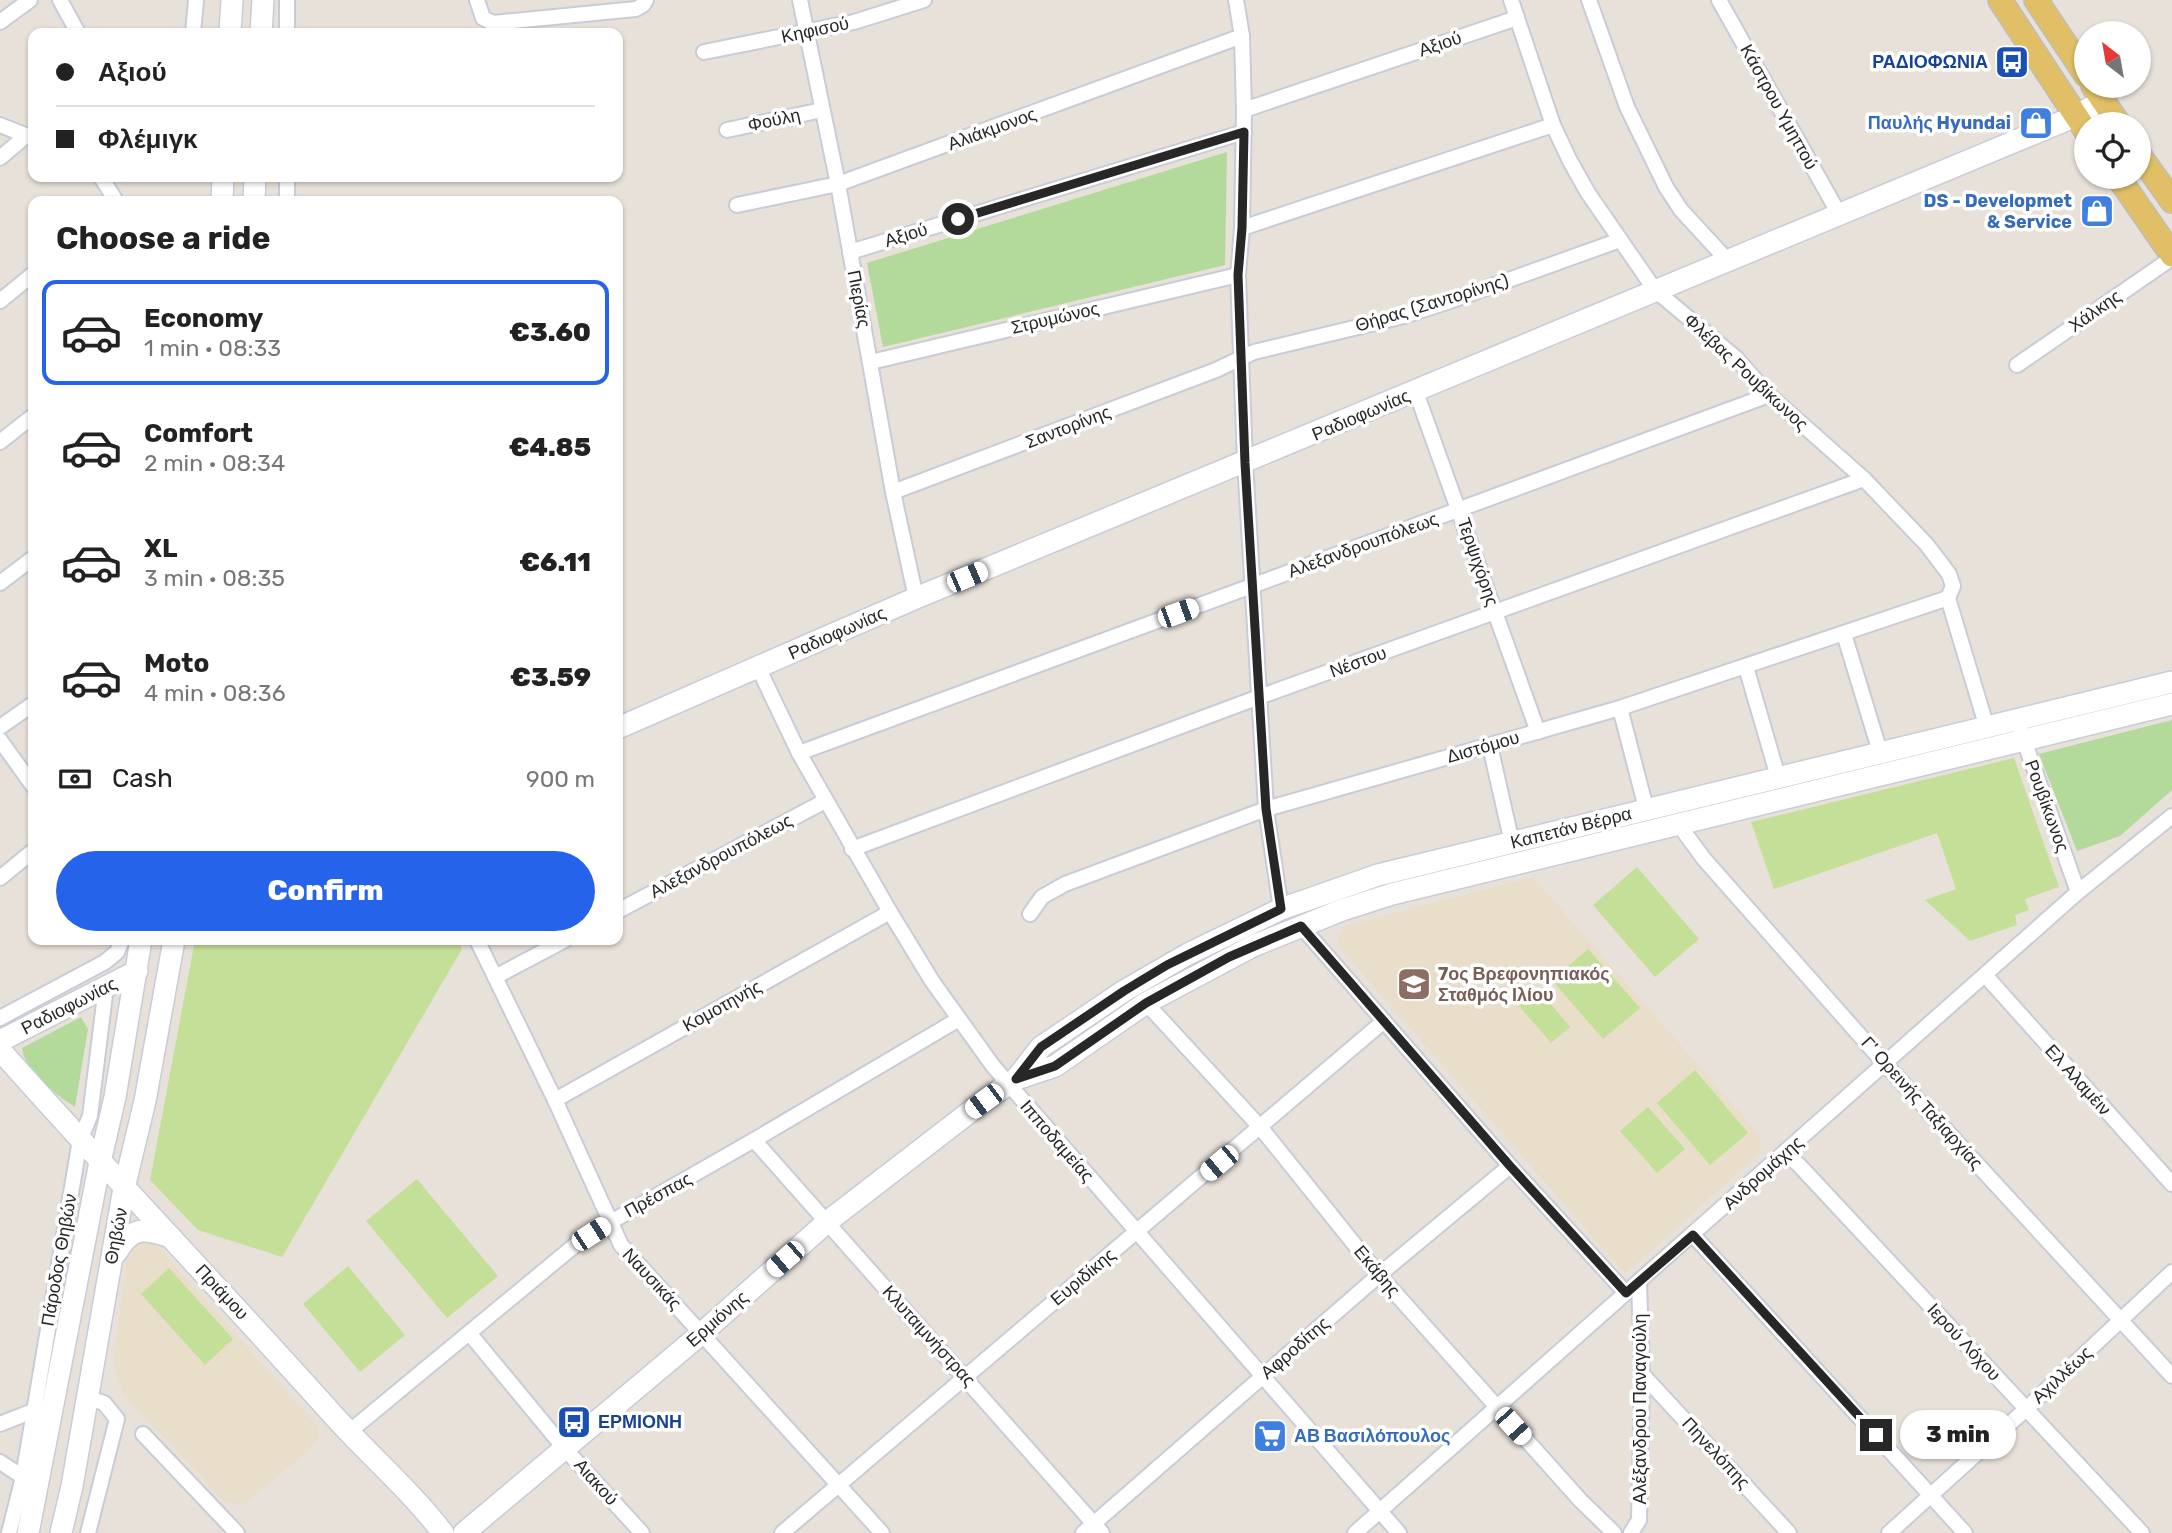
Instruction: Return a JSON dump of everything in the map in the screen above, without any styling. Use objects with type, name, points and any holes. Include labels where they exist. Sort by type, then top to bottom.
[{"type":"main road","points":[[2000,0],[2074,112]]},
{"type":"main road","points":[[2036,0],[2074,57]]},
{"type":"main road","points":[[2151,171],[2172,201]]},
{"type":"main road","points":[[2126,189],[2172,256]]},
{"type":"street","points":[[0,22],[30,0]]},
{"type":"street","points":[[60,0],[75,28]]},
{"type":"street","points":[[193,28],[196,0]]},
{"type":"street","points":[[230,28],[232,0]]},
{"type":"street","points":[[261,28],[263,0]]},
{"type":"street","points":[[287,28],[288,0]]},
{"type":"street","points":[[477,0],[483,18],[494,23],[636,9],[646,0]]},
{"type":"street","name":"Πιερίας","points":[[800,0],[872,362],[893,492],[916,598]]},
{"type":"street","name":"Κηφισού","points":[[704,52],[854,22],[924,0]]},
{"type":"street","points":[[1236,0],[1242,36],[1244,110],[1242,228],[1238,275],[1245,463],[1266,809],[1281,909]]},
{"type":"street","name":"Φλέβας Ρουβίκωνος","points":[[1511,0],[1553,125],[1588,193],[1655,290],[1736,358],[1769,395],[1864,478],[1927,545],[1949,575],[1953,586],[1948,598],[1986,727]]},
{"type":"street","points":[[1588,0],[1627,107],[1666,187],[1681,210],[1728,261]]},
{"type":"street","name":"Κάστρου Υμηττού","points":[[1719,0],[1839,214]]},
{"type":"street","name":"Αξιού","points":[[1244,110],[1517,18]]},
{"type":"street","name":"Αλιάκμονος","points":[[737,205],[838,184],[1242,36]]},
{"type":"street","name":"Φούλη","points":[[727,130],[822,110]]},
{"type":"street","points":[[0,125],[28,136]]},
{"type":"street","points":[[1242,228],[1553,125]]},
{"type":"street","name":"Ραδιοφωνίας","points":[[623,726],[916,598],[1416,392],[1655,290],[1839,214],[2074,126]]},
{"type":"street","name":"Αξιού","points":[[850,252],[1244,132]]},
{"type":"street","points":[[0,158],[28,138]]},
{"type":"street","name":"Θήρας (Σαντορίνης)","points":[[1241,358],[1254,352],[1404,316],[1620,240]]},
{"type":"street","name":"Χάλκης","points":[[2017,365],[2172,256]]},
{"type":"street","name":"Στρυμώνος","points":[[872,362],[1238,275]]},
{"type":"street","points":[[0,301],[28,278]]},
{"type":"street","name":"Σαντορίνης","points":[[893,492],[1216,370],[1241,358]]},
{"type":"street","name":"Τερψιχόρης","points":[[1416,392],[1538,732]]},
{"type":"street","name":"Αλεξανδρουπόλεως","points":[[799,753],[1769,395]]},
{"type":"street","points":[[0,443],[28,420]]},
{"type":"street","name":"Νέστου","points":[[852,849],[1259,697],[1864,478]]},
{"type":"street","points":[[0,583],[28,562]]},
{"type":"street","name":"Διστόμου","points":[[1030,914],[1042,897],[1065,884],[1266,809],[1620,708],[1948,598]]},
{"type":"street","points":[[1844,634],[1880,752]]},
{"type":"street","name":"Ιπποδαμείας","points":[[758,667],[799,753],[852,849],[959,1019],[1137,1232],[1399,1533]]},
{"type":"street","points":[[1746,667],[1778,777]]},
{"type":"street","name":"Καπετάν Βέρρα","points":[[1012,1082],[1055,1066],[1146,1003],[1229,957],[1301,926],[1392,894],[2024,740],[2046,725],[2092,712],[2172,682]]},
{"type":"street","name":"Καπετάν Βέρρα","points":[[2092,712],[2172,704]]},
{"type":"street","points":[[0,727],[28,707]]},
{"type":"street","points":[[1620,708],[1646,808]]},
{"type":"street","name":"Καπετάν Βέρρα","points":[[1012,1082],[1041,1047],[1167,965],[1281,909],[1378,875],[2017,720],[2046,725]]},
{"type":"street","name":"Ρουβίκωνος","points":[[2017,720],[2078,892]]},
{"type":"street","points":[[0,740],[28,779]]},
{"type":"street","points":[[1490,746],[1512,843]]},
{"type":"street","name":"Αλεξανδρουπόλεως","points":[[623,908],[825,801]]},
{"type":"street","name":"Ανδρομάχης","points":[[1355,1533],[2078,892],[2172,816]]},
{"type":"street","name":"Γ' Ορεινής Ταξιαρχίας","points":[[1679,825],[1704,859],[1885,1064],[2172,1376]]},
{"type":"street","points":[[0,878],[28,855]]},
{"type":"street","name":"Κομοτηνής","points":[[555,1100],[890,912]]},
{"type":"street","points":[[1301,926],[1510,1166],[1626,1293]]},
{"type":"street","points":[[0,1018],[105,962],[117,952],[120,945]]},
{"type":"street","name":"Θηβών","points":[[29,1533],[44,1408],[115,1097],[140,945]]},
{"type":"street","name":"Θηβών","points":[[61,1533],[88,1398],[124,1188],[145,1101],[173,945]]},
{"type":"street","name":"Ναυσικάς","points":[[479,945],[555,1100],[621,1245],[882,1533]]},
{"type":"street","points":[[495,977],[556,945]]},
{"type":"street","name":"Ραδιοφωνίας","points":[[0,1041],[137,971]]},
{"type":"street","name":"Ελ Αλαμέιν","points":[[1985,975],[2172,1184]]},
{"type":"street","name":"Πάροδος Θηβών","points":[[9,1533],[44,1408],[80,1140],[90,1116],[107,987]]},
{"type":"street","name":"Εκάβης","points":[[1146,1003],[1261,1128],[1379,1275],[1496,1408],[1614,1533]]},
{"type":"street","name":"Πρέσπας","points":[[349,1432],[574,1246],[959,1019]]},
{"type":"street","name":"Ευριδίκης","points":[[782,1533],[1384,1021]]},
{"type":"street","name":"Πριάμου","points":[[0,1051],[443,1533]]},
{"type":"street","name":"Ερμιόνης","points":[[464,1533],[702,1333],[827,1222],[1012,1082]]},
{"type":"street","name":"Κλυταιμνήστρας","points":[[754,1140],[966,1377],[1093,1530]]},
{"type":"street","name":"Ιερού Λόχου","points":[[1785,1153],[1800,1165],[2142,1533]]},
{"type":"street","name":"Αφροδίτης","points":[[1093,1530],[1263,1376],[1510,1166]]},
{"type":"street","points":[[110,1264],[124,1241],[141,1230],[171,1237]]},
{"type":"street","points":[[1693,1235],[1965,1533]]},
{"type":"street","name":"Αχιλλέως","points":[[1889,1533],[2172,1272]]},
{"type":"street","name":"Αλέξανδρου Παναγούλη","points":[[1631,1533],[1639,1520],[1642,1374],[1639,1282]]},
{"type":"street","name":"Αιακού","points":[[470,1334],[565,1449],[642,1533]]},
{"type":"street","name":"Πηνελόπης","points":[[1642,1374],[1790,1533]]},
{"type":"street","points":[[88,1398],[104,1403],[117,1419],[88,1533]]},
{"type":"street","points":[[0,1424],[44,1408]]},
{"type":"street","points":[[143,1434],[237,1533]]},
{"type":"street","points":[[0,1462],[23,1477]]},
{"type":"shaded area","points":[[1533,877],[1760,1135],[1761,1152],[1625,1274],[1336,943],[1345,926]]},
{"type":"shaded area","points":[[145,1241],[155,1243],[319,1428],[319,1438],[306,1453],[245,1503],[224,1501],[125,1397],[117,1378],[114,1359],[127,1254],[130,1248]]},
{"type":"green space","points":[[1227,152],[1225,265],[883,347],[867,263]]},
{"type":"green space","points":[[2172,720],[2172,790],[2120,836],[2077,851],[2039,754]]},
{"type":"green space","points":[[2014,758],[2059,887],[2025,899],[2029,910],[2015,915],[2017,925],[1970,941],[1925,900],[1956,889],[1937,833],[1774,889],[1751,822]]},
{"type":"green space","points":[[1637,867],[1699,939],[1655,977],[1593,905]]},
{"type":"green space","points":[[194,945],[460,945],[462,949],[282,1257],[198,1230],[150,1180]]},
{"type":"green space","points":[[1588,949],[1640,1008],[1603,1039],[1552,980]]},
{"type":"green space","points":[[1538,989],[1570,1027],[1551,1043],[1519,1006]]},
{"type":"green space","points":[[81,1017],[88,1029],[75,1107],[50,1089],[35,1073],[28,1065],[22,1048]]},
{"type":"green space","points":[[1695,1070],[1748,1133],[1710,1165],[1657,1103]]},
{"type":"green space","points":[[1648,1107],[1685,1149],[1657,1173],[1620,1131]]},
{"type":"green space","points":[[417,1179],[498,1276],[447,1318],[366,1221]]},
{"type":"green space","points":[[348,1266],[405,1335],[360,1372],[303,1304]]},
{"type":"green space","points":[[169,1268],[233,1339],[205,1365],[141,1294]]},
{"type":"place","name":"ΡΑΔΙΟΦΩΝΙΑ","points":[[2012,62]]},
{"type":"place","name":"Παυλής Hyundai","points":[[2036,123]]},
{"type":"place","name":"DS - Developmet & Service","points":[[2097,211]]},
{"type":"place","name":"7ος Βρεφονηπιακός Σταθμός Ιλίου","points":[[1414,984]]},
{"type":"place","name":"ΕΡΜΙΟΝΗ","points":[[574,1422]]},
{"type":"place","name":"ΑΒ Βασιλόπουλος","points":[[1270,1436]]},
{"type":"route","points":[[958,219],[1244,132],[1238,275],[1245,463],[1266,809],[1281,909],[1167,965],[1124,991],[1041,1047],[1016,1079],[1055,1066],[1146,1003],[1229,957],[1301,926],[1510,1166],[1626,1293],[1693,1235],[1876,1435]]}]
